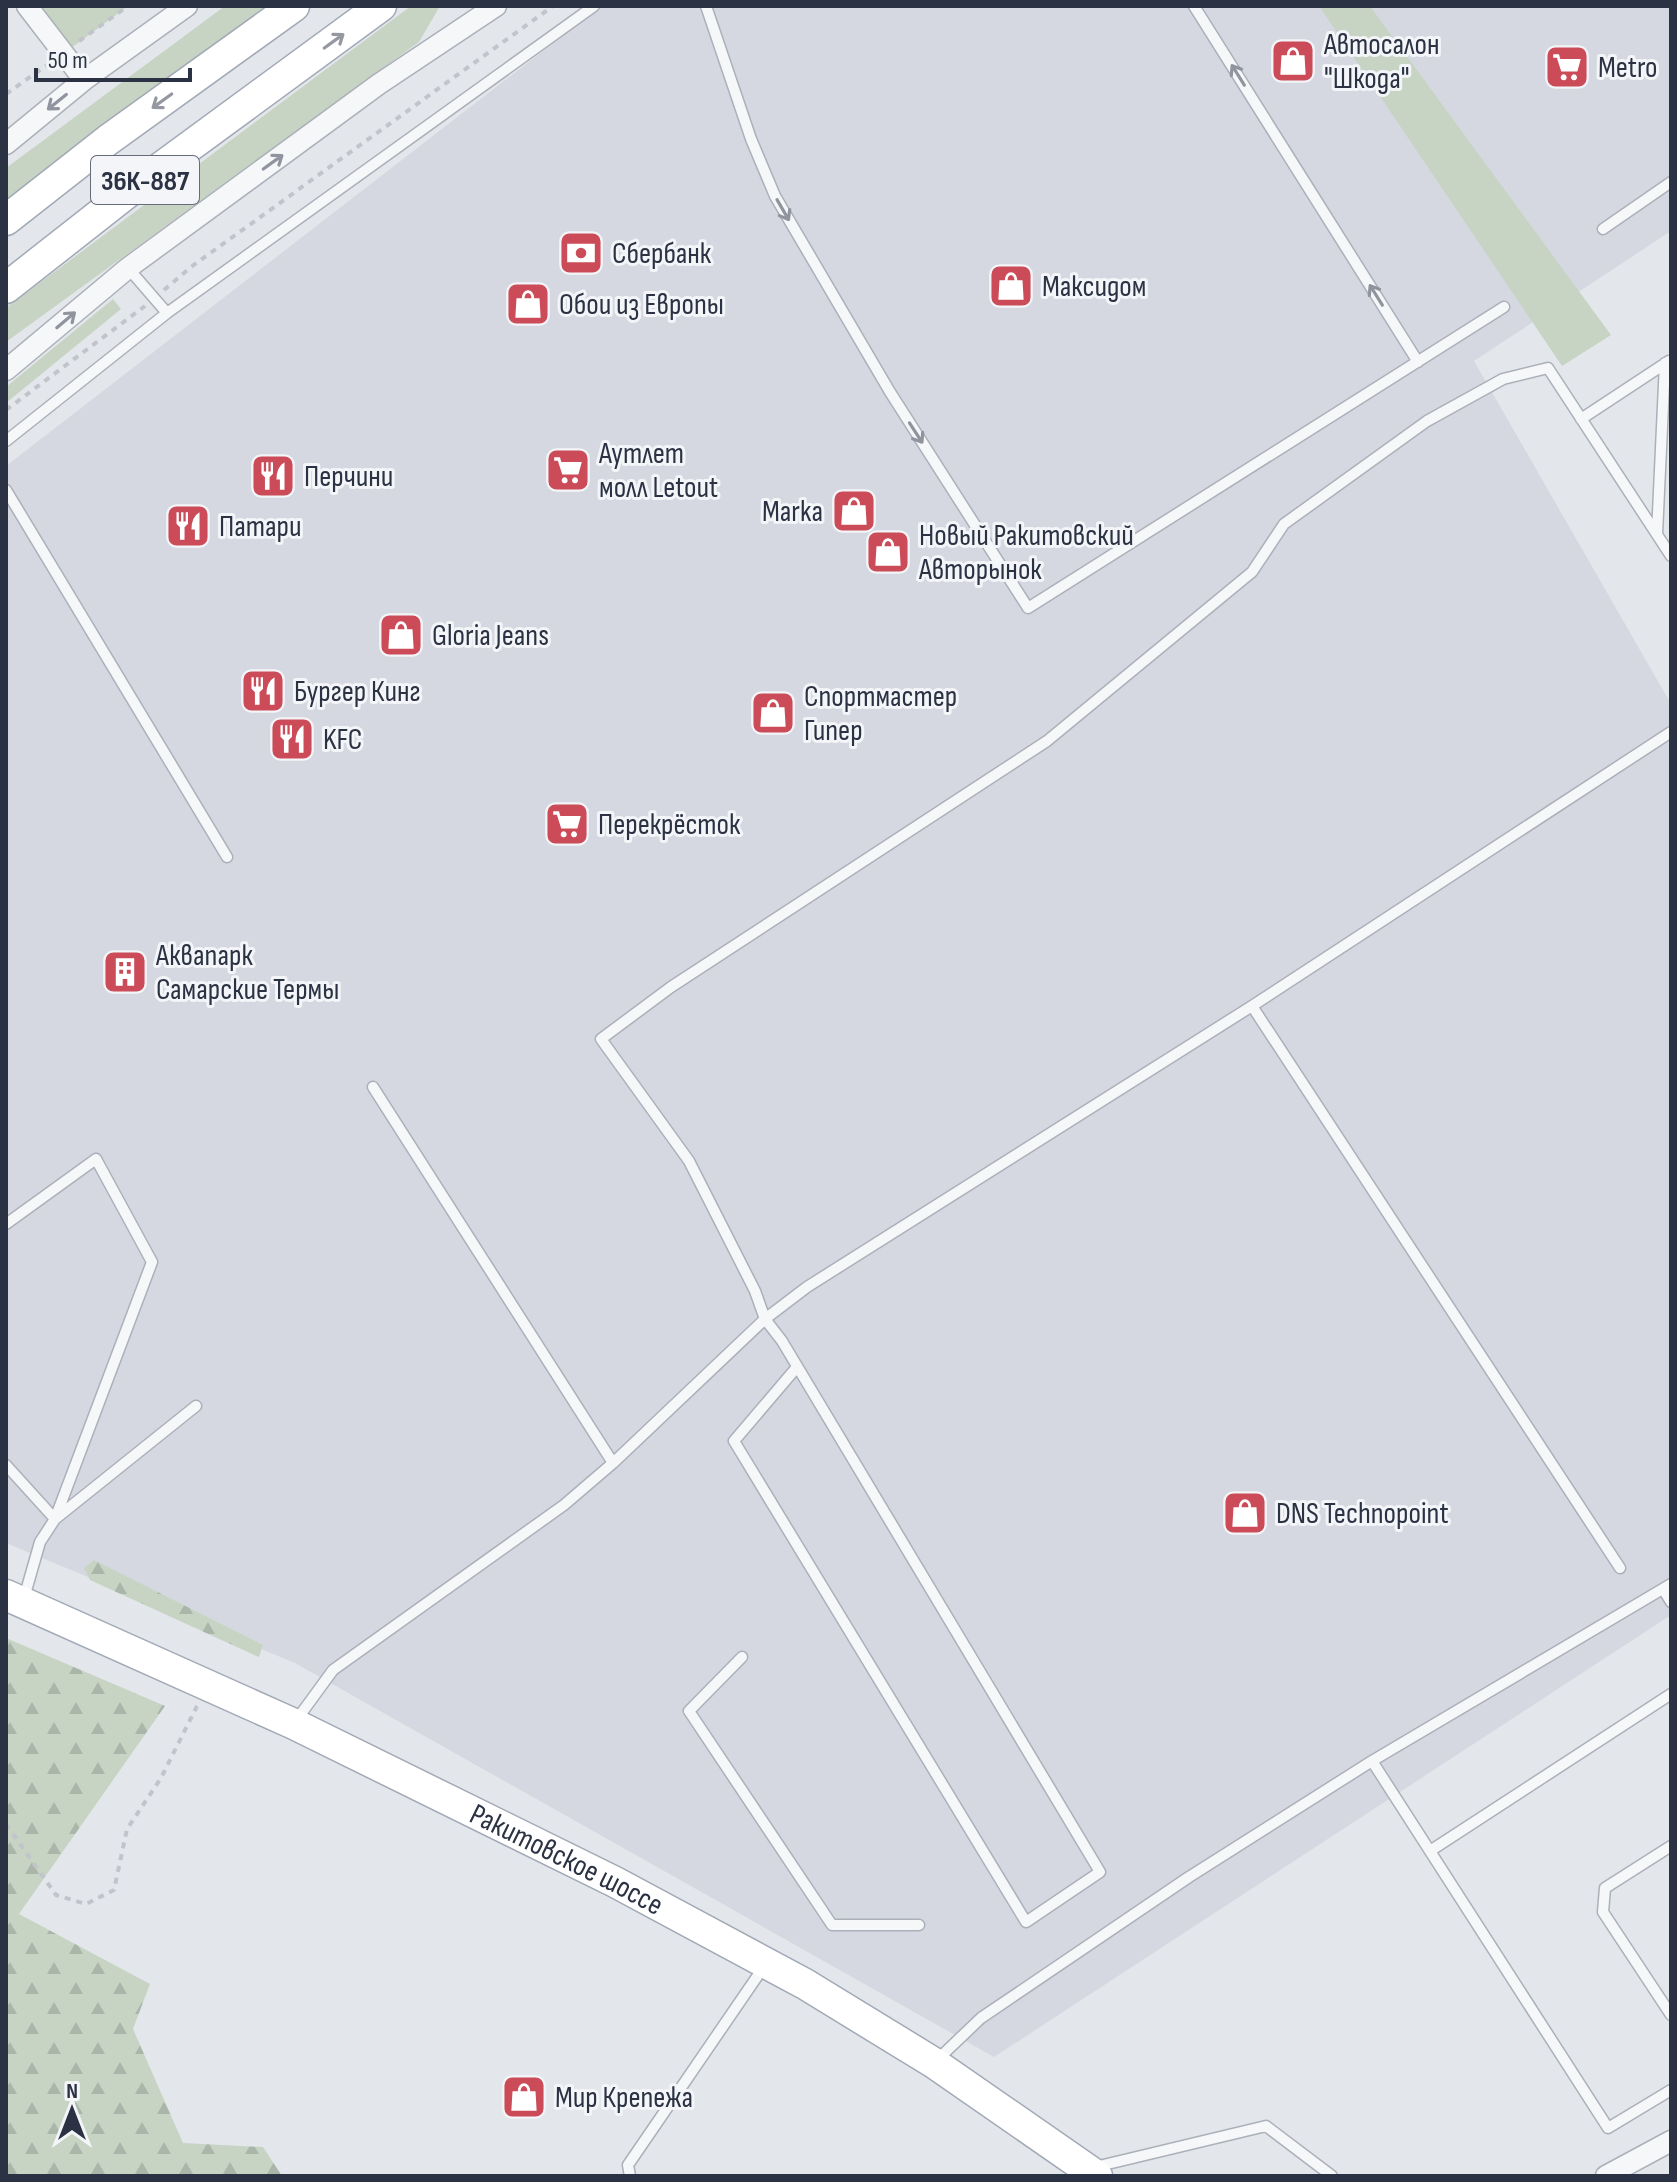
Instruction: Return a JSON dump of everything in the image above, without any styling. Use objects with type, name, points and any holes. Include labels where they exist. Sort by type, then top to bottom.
[{"type":"main road","name":"36К-887","points":[[6,220],[108,140],[294,6]]},
{"type":"main road","name":"36К-887","points":[[6,288],[141,182],[381,6]]},
{"type":"main road","name":"Ракитовское шоссе","points":[[14,1599],[294,1724],[615,1882],[766,1963],[934,2063],[1092,2173]]},
{"type":"street","points":[[27,6],[84,80]]},
{"type":"street","points":[[6,144],[84,80],[187,6]]},
{"type":"street","points":[[454,34],[470,6]]},
{"type":"street","points":[[6,370],[128,268],[379,84],[496,6]]},
{"type":"street","points":[[1606,2176],[1671,2141]]},
{"type":"lane","points":[[6,441],[167,313],[594,6]]},
{"type":"lane","points":[[706,6],[751,139],[775,196],[890,392],[1028,608],[1504,307]]},
{"type":"lane","points":[[1194,6],[1418,362]]},
{"type":"lane","points":[[1603,229],[1671,182]]},
{"type":"lane","points":[[128,268],[167,313]]},
{"type":"lane","points":[[1581,419],[1668,361]]},
{"type":"lane","points":[[1657,534],[1667,419],[1668,361]]},
{"type":"lane","points":[[797,1367],[734,1441],[1026,1922],[1100,1872],[797,1367],[765,1319],[755,1291],[689,1161],[601,1039],[671,987],[1047,741],[1252,572],[1284,524],[1427,421],[1503,379],[1548,368],[1671,556]]},
{"type":"lane","points":[[6,490],[227,857]]},
{"type":"lane","points":[[294,1724],[333,1670],[564,1505],[613,1463],[765,1319],[807,1287],[1252,1006],[1671,732]]},
{"type":"lane","points":[[1252,1006],[1620,1568]]},
{"type":"lane","points":[[373,1087],[613,1463]]},
{"type":"lane","points":[[6,1224],[96,1159],[152,1262],[55,1519],[40,1542],[14,1599]]},
{"type":"lane","points":[[55,1519],[196,1406]]},
{"type":"lane","points":[[6,1465],[55,1519]]},
{"type":"lane","points":[[934,2063],[981,2018],[1189,1877],[1372,1761],[1667,1586],[1671,1602]]},
{"type":"lane","points":[[742,1657],[689,1711],[832,1925],[919,1925]]},
{"type":"lane","points":[[1430,1851],[1671,1694]]},
{"type":"lane","points":[[1372,1761],[1608,2128],[1671,2090]]},
{"type":"lane","points":[[1671,1846],[1605,1888],[1603,1912],[1671,2015]]},
{"type":"lane","points":[[630,2176],[628,2165],[766,1963]]},
{"type":"lane","points":[[1092,2173],[1266,2126],[1332,2176]]},
{"type":"path","points":[[6,410],[153,300],[191,267],[553,6]]},
{"type":"path","points":[[6,1824],[56,1895],[86,1904],[114,1890],[127,1829],[161,1778],[207,1684]]},
{"type":"shaded area","points":[[601,6],[1671,6],[1671,231],[1474,361],[1671,704],[1671,1615],[994,2057],[295,1663],[6,1543],[6,466]]},
{"type":"green space","points":[[30,6],[128,6],[63,54]]},
{"type":"green space","points":[[225,6],[268,6],[6,205],[6,168]]},
{"type":"green space","points":[[411,6],[440,6],[419,42],[6,342],[6,308]]},
{"type":"green space","points":[[1319,6],[1370,6],[1611,335],[1562,366]]},
{"type":"green space","points":[[113,299],[121,309],[6,403],[6,387]]},
{"type":"green space","points":[[94,1560],[263,1645],[259,1657],[90,1580],[84,1568]]},
{"type":"green space","points":[[6,1638],[165,1706],[19,1914],[150,1984],[133,2029],[183,2143],[263,2147],[282,2176],[6,2176]]},
{"type":"place","name":"Автосалон \"Шкода\"","points":[[1293,61]]},
{"type":"place","name":"Metro","points":[[1567,67]]},
{"type":"place","name":"Сбербанк","points":[[581,253]]},
{"type":"place","name":"Максидом","points":[[1011,286]]},
{"type":"place","name":"Обои из Европы","points":[[528,304]]},
{"type":"place","name":"Аутлет молл Letout","points":[[568,470]]},
{"type":"place","name":"Перчини","points":[[273,476]]},
{"type":"place","name":"Marka","points":[[854,511]]},
{"type":"place","name":"Патари","points":[[188,526]]},
{"type":"place","name":"Новый Ракитовский Авторынок","points":[[888,552]]},
{"type":"place","name":"Gloria Jeans","points":[[401,635]]},
{"type":"place","name":"Бургер Кинг","points":[[263,691]]},
{"type":"place","name":"Спортмастер Гипер","points":[[773,713]]},
{"type":"place","name":"KFC","points":[[292,739]]},
{"type":"place","name":"Перекрёсток","points":[[567,824]]},
{"type":"place","name":"Аквапарк Самарские Термы","points":[[125,972]]},
{"type":"place","name":"DNS Technopoint","points":[[1245,1513]]},
{"type":"place","name":"Мир Крепежа","points":[[524,2097]]}]
